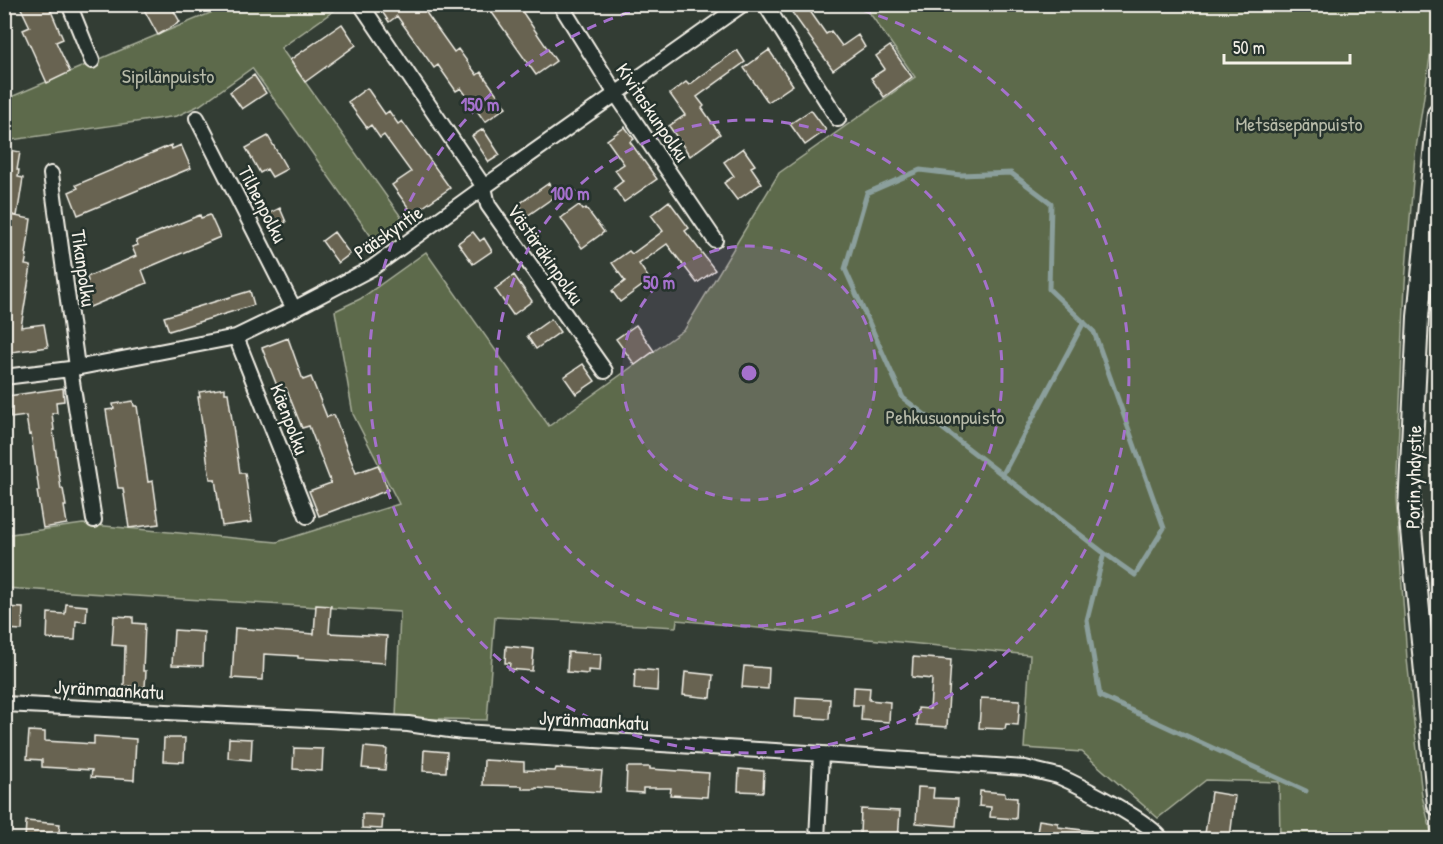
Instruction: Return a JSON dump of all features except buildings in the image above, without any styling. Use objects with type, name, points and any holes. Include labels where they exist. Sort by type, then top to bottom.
[{"type":"main road","name":"Porin yhdystie","points":[[1438,114],[1418,317],[1409,509],[1438,804]]},
{"type":"street","points":[[69,4],[92,61]]},
{"type":"street","name":"Kivitaskunpolku","points":[[560,4],[616,94],[715,240]]},
{"type":"street","name":"Pääskyntie","points":[[4,377],[74,368],[236,337],[294,309],[372,268],[743,4]]},
{"type":"street","points":[[765,4],[838,119]]},
{"type":"street","name":"Västäräkinpolku","points":[[362,6],[484,187],[488,205],[605,372]]},
{"type":"street","name":"Tilhenpolku","points":[[198,118],[294,309]]},
{"type":"street","name":"Tikanpolku","points":[[51,174],[94,520]]},
{"type":"street","name":"Käenpolku","points":[[236,337],[307,516]]},
{"type":"street","name":"Jyränmaankatu","points":[[4,704],[408,724],[463,732],[1025,768],[1057,776],[1089,791],[1135,818],[1160,835],[1162,840]]},
{"type":"street","points":[[817,840],[821,754]]},
{"type":"green space","name":"Sipilänpuisto","points":[[208,5],[342,5],[281,48],[404,221],[375,242],[252,68],[200,105],[177,116],[5,141],[4,100],[213,12]]},
{"type":"green space","name":"Pehkusuonpuisto","points":[[864,5],[1438,5],[1415,155],[1405,283],[1396,498],[1407,659],[1422,796],[1433,839],[1280,839],[1279,782],[1206,780],[1158,818],[1082,752],[1024,748],[1030,655],[677,620],[676,627],[495,617],[487,720],[396,718],[400,612],[5,588],[4,535],[83,524],[277,542],[399,504],[353,414],[335,311],[360,299],[426,252],[549,426],[685,329],[779,173],[915,77]]},
{"type":"waterway","points":[[1104,553],[1135,575],[1164,528],[1094,332],[1049,289],[1051,203],[1011,173],[961,175],[920,170],[867,193],[845,269],[903,398],[1104,553],[1087,620],[1100,696],[1306,791]]},
{"type":"waterway","points":[[1003,474],[1084,322]]},
{"type":"park label","name":"Metsäsepänpuisto","points":[[1299,123]]}]
